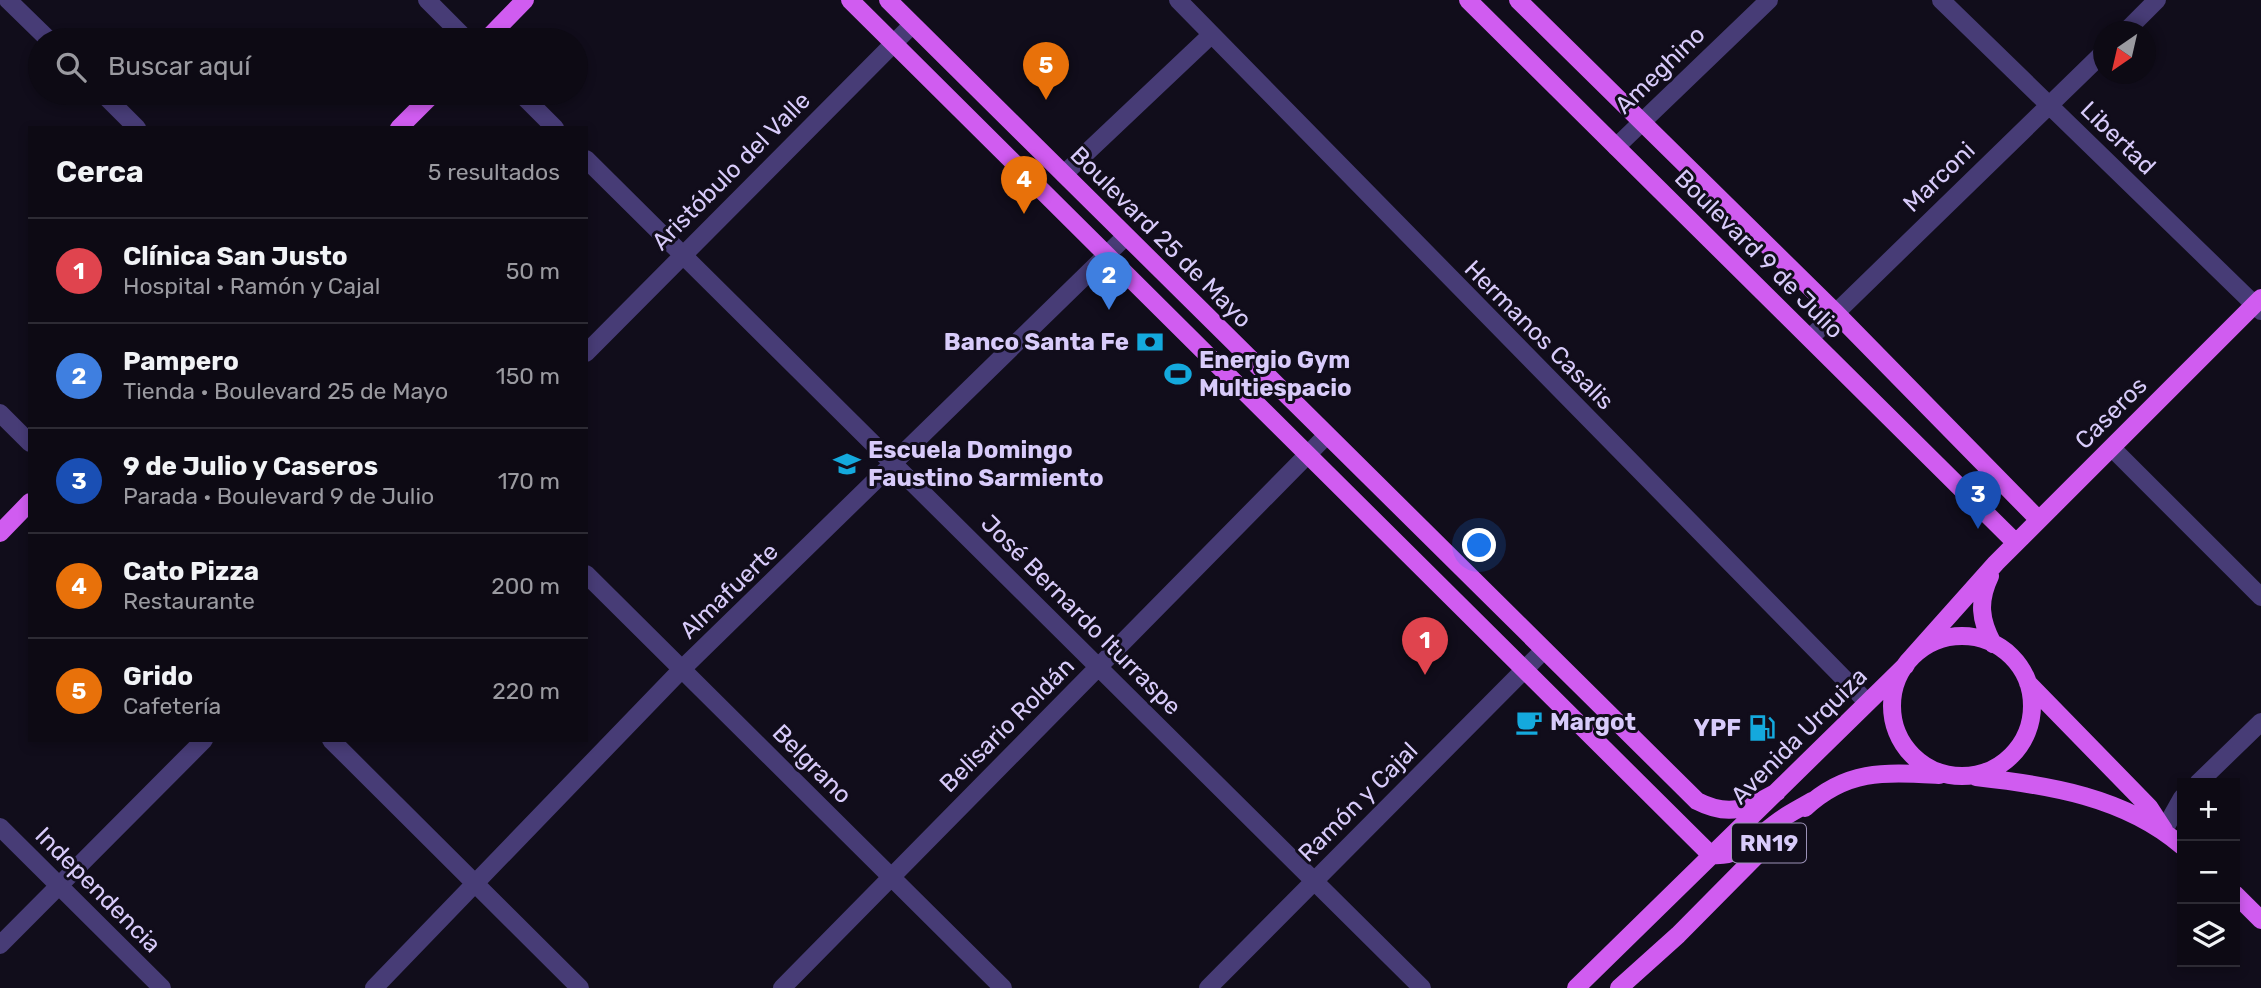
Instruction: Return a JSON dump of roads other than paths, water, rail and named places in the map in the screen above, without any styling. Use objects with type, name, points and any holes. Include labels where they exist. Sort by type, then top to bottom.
[{"type":"main road","points":[[498,28],[525,0]]},
{"type":"main road","name":"Boulevard 25 de Mayo","points":[[850,0],[1711,855]]},
{"type":"main road","name":"Boulevard 25 de Mayo","points":[[888,0],[1325,436],[1697,801],[1710,808],[1742,810],[1777,792]]},
{"type":"main road","name":"Boulevard 9 de Julio","points":[[1468,0],[2016,543]]},
{"type":"main road","name":"Boulevard 9 de Julio","points":[[1518,0],[1835,312],[2039,520]]},
{"type":"main road","points":[[402,126],[422,105]]},
{"type":"main road","name":"Caseros","points":[[1909,660],[1996,563],[2259,304]]},
{"type":"main road","points":[[0,533],[28,504]]},
{"type":"main road","name":"Caseros","points":[[1993,644],[1980,612],[1984,591],[1996,563]]},
{"type":"main road","name":"RN19","points":[[2028,683],[2032,715],[2020,745],[1997,767],[1960,776],[1923,764],[1900,740],[1893,718],[1893,696],[1909,660],[1931,644],[1951,638],[1972,638],[1993,644],[2018,664],[2028,683],[2149,807],[2164,830],[2177,842]]},
{"type":"main road","name":"Avenida Urquiza","points":[[1576,988],[1909,660]]},
{"type":"main road","name":"RN19","points":[[1619,988],[1678,935],[1812,801],[1831,788],[1866,774],[1960,776],[2030,783],[2076,793],[2164,830]]},
{"type":"main road","points":[[1711,855],[1726,857],[1740,852],[1782,818],[1812,801]]},
{"type":"main road","points":[[2240,899],[2261,920]]},
{"type":"street","points":[[8,0],[37,28]]},
{"type":"street","points":[[427,0],[455,28]]},
{"type":"street","name":"Hermanos Casalis","points":[[1178,0],[1867,702]]},
{"type":"street","name":"Ameghino","points":[[1616,147],[1769,0]]},
{"type":"street","name":"Libertad","points":[[1941,0],[2259,304]]},
{"type":"street","points":[[2136,21],[2157,0]]},
{"type":"street","name":"Aristóbulo del Valle","points":[[588,351],[912,25]]},
{"type":"street","points":[[1064,174],[1212,35]]},
{"type":"street","name":"Marconi","points":[[1810,338],[2093,63]]},
{"type":"street","points":[[114,105],[135,126]]},
{"type":"street","points":[[532,105],[553,126]]},
{"type":"street","name":"José Bernardo Iturraspe","points":[[588,161],[1422,988]]},
{"type":"street","name":"Almafuerte","points":[[374,988],[682,669],[1125,237]]},
{"type":"street","points":[[0,413],[28,441]]},
{"type":"street","name":"Belisario Roldán","points":[[782,988],[1325,436]]},
{"type":"street","points":[[2112,448],[2261,597]]},
{"type":"street","name":"Belgrano","points":[[588,576],[1003,988]]},
{"type":"street","name":"Ramón y Cajal","points":[[1208,988],[1543,651]]},
{"type":"street","points":[[2202,778],[2261,722]]},
{"type":"street","points":[[0,945],[202,742]]},
{"type":"street","points":[[333,742],[580,988]]},
{"type":"street","points":[[2164,830],[2177,807]]},
{"type":"street","name":"Independencia","points":[[0,827],[162,988]]},
{"type":"place","name":"Grido","points":[[1046,100]]},
{"type":"place","name":"Cato Pizza","points":[[1024,214]]},
{"type":"place","name":"Pampero","points":[[1109,310]]},
{"type":"place","name":"Banco Santa Fe","points":[[1150,342]]},
{"type":"place","name":"Energio Gym Multiespacio","points":[[1178,374]]},
{"type":"place","name":"Escuela Domingo Faustino Sarmiento","points":[[847,464]]},
{"type":"place","name":"9 de Julio y Caseros","points":[[1978,529]]},
{"type":"place","name":"Clínica San Justo","points":[[1425,675]]},
{"type":"place","name":"Margot","points":[[1529,722]]},
{"type":"place","name":"YPF","points":[[1762,728]]}]
